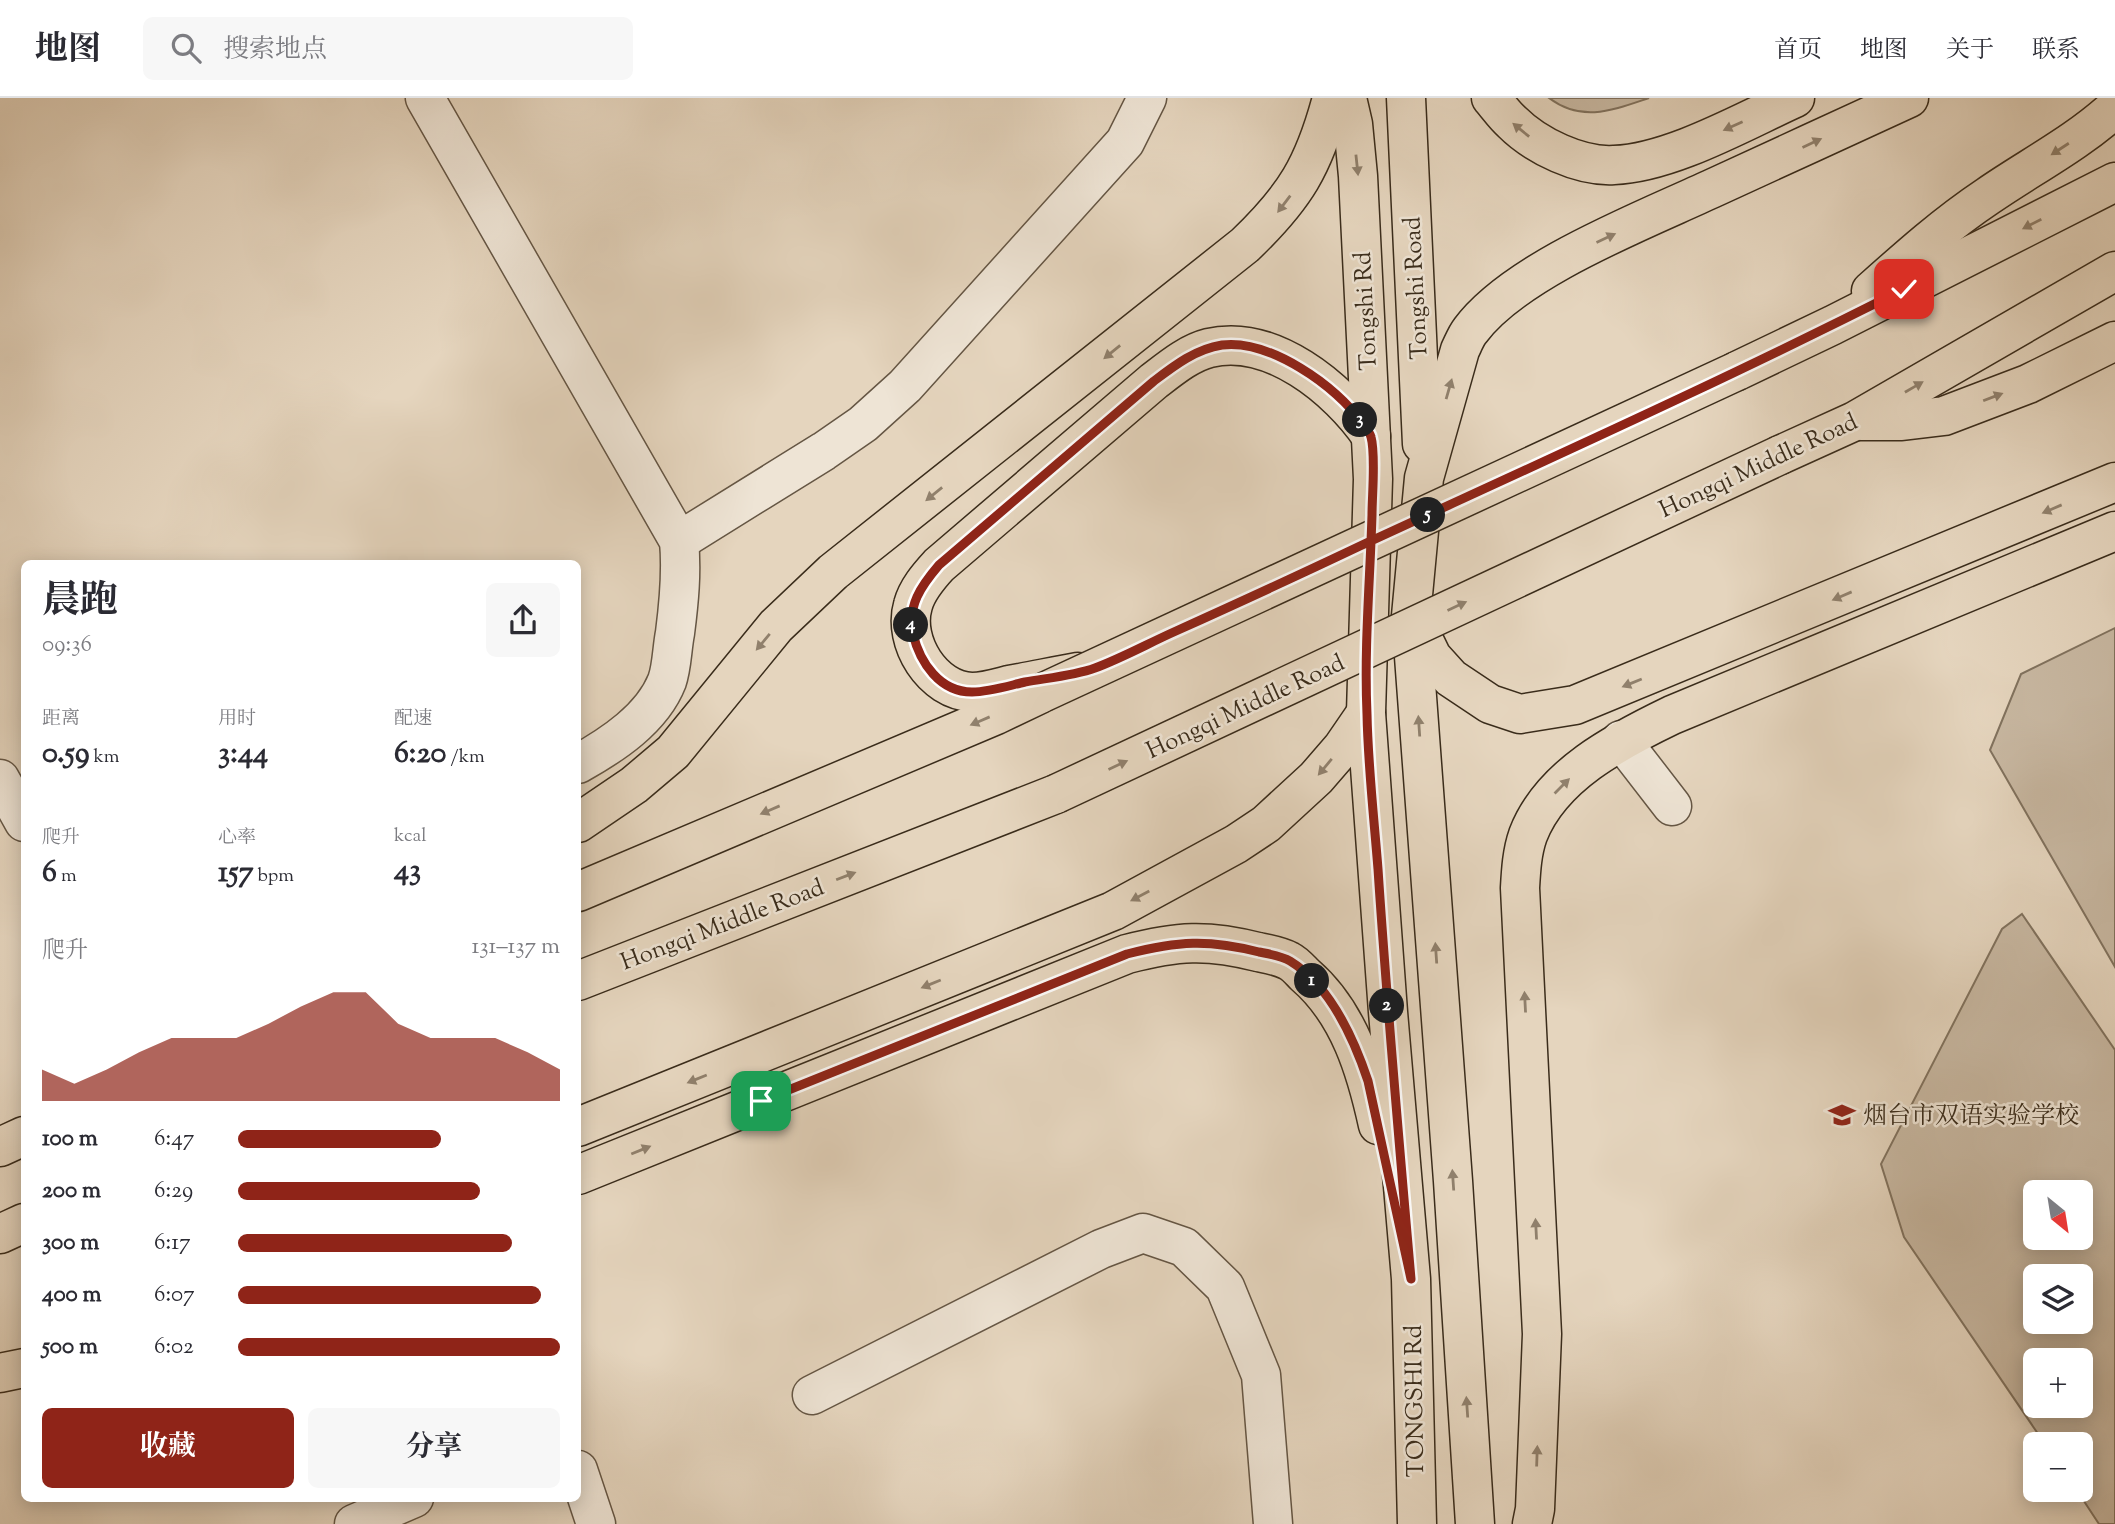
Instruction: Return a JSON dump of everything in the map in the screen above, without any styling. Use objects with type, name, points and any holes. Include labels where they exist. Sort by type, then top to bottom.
[{"type":"main road","points":[[581,821],[635,785],[673,752],[776,626],[833,572],[1245,245],[1276,215],[1307,169],[1322,135],[1332,98]]},
{"type":"main road","name":"Tongshi Rd","points":[[1347,98],[1353,124],[1358,176],[1373,479],[1366,713],[1411,1279]]},
{"type":"main road","name":"Tongshi Road","points":[[1406,98],[1424,478]]},
{"type":"main road","points":[[1491,98],[1512,122],[1533,140],[1567,156],[1587,162],[1614,165],[1648,159],[1690,145],[1795,98]]},
{"type":"main road","points":[[1475,1524],[1453,1181],[1411,616],[1424,478],[1460,350],[1469,331],[1514,290],[1593,244],[1909,98]]},
{"type":"main road","points":[[1833,325],[1919,248],[1986,198],[2070,143],[2115,108]]},
{"type":"main road","points":[[581,891],[970,725],[1093,669],[1737,371],[2115,182]]},
{"type":"main road","name":"Hongqi Middle Road","points":[[581,980],[1056,794],[1855,421],[2115,271]]},
{"type":"main road","points":[[1855,421],[1902,421],[1944,416],[2028,383],[2115,341]]},
{"type":"main road","points":[[1093,669],[972,692],[957,689],[946,685],[932,673],[920,656],[911,625],[912,607],[924,583],[939,565],[1154,381],[1180,361],[1206,348],[1235,344],[1255,348],[1312,375],[1342,399],[1371,436]]},
{"type":"main road","points":[[1411,616],[1432,657],[1451,678],[1490,704],[1520,714],[1545,711],[1574,705],[1619,689],[2115,482]]},
{"type":"main road","points":[[1532,1524],[1535,1509],[1542,1334],[1520,912],[1521,868],[1529,832],[1542,809],[1571,777],[1622,740],[1672,715],[2115,531]]},
{"type":"main road","points":[[581,1126],[1113,911],[1236,844],[1266,824],[1317,778],[1366,713]]},
{"type":"main road","points":[[581,1174],[1127,954],[1167,944],[1200,942],[1231,945],[1289,961],[1315,983],[1344,1024],[1368,1081],[1411,1279]]},
{"type":"main road","points":[[0,1147],[21,1137]]},
{"type":"main road","points":[[0,1234],[21,1224]]},
{"type":"main road","name":"TONGSHI Rd","points":[[1411,1279],[1417,1524]]},
{"type":"main road","points":[[0,1373],[21,1369]]},
{"type":"street","points":[[425,98],[679,541],[682,570],[679,607],[667,680],[653,704],[631,729],[581,762]]},
{"type":"street","points":[[679,541],[824,451],[863,424],[905,386],[1125,142],[1147,98]]},
{"type":"street","points":[[1622,740],[1672,806]]},
{"type":"street","points":[[0,779],[21,817]]},
{"type":"street","points":[[812,1395],[1101,1249],[1143,1233],[1184,1247],[1225,1287],[1261,1375],[1273,1524]]},
{"type":"street","points":[[581,1480],[596,1524]]},
{"type":"street","points":[[354,1524],[405,1502]]},
{"type":"shaded area","points":[[1549,98],[1649,98],[1610,110],[1586,112],[1561,106]]},
{"type":"shaded area","points":[[2115,628],[2115,967],[1990,750],[2021,674]]},
{"type":"shaded area","points":[[2022,914],[2115,1050],[2115,1524],[2099,1524],[2085,1502],[2093,1502],[2093,1432],[2037,1432],[2027,1418],[2093,1418],[2093,1348],[2023,1348],[2023,1412],[1904,1237],[1881,1164],[2002,929]]},
{"type":"place","name":"烟台市双语实验学校","points":[[1842,1115]]},
{"type":"route","points":[[761,1101],[1127,954],[1167,944],[1200,942],[1231,945],[1268,954],[1289,961],[1315,983],[1344,1024],[1357,1050],[1368,1081],[1411,1279],[1366,713],[1370,557],[1373,479],[1371,436],[1357,415],[1312,375],[1278,357],[1235,344],[1206,348],[1180,361],[1154,381],[939,565],[918,594],[912,607],[911,625],[915,642],[920,656],[932,673],[946,685],[972,692],[1093,669],[1266,591],[1360,547],[1454,503],[1737,371],[1904,289]]}]
